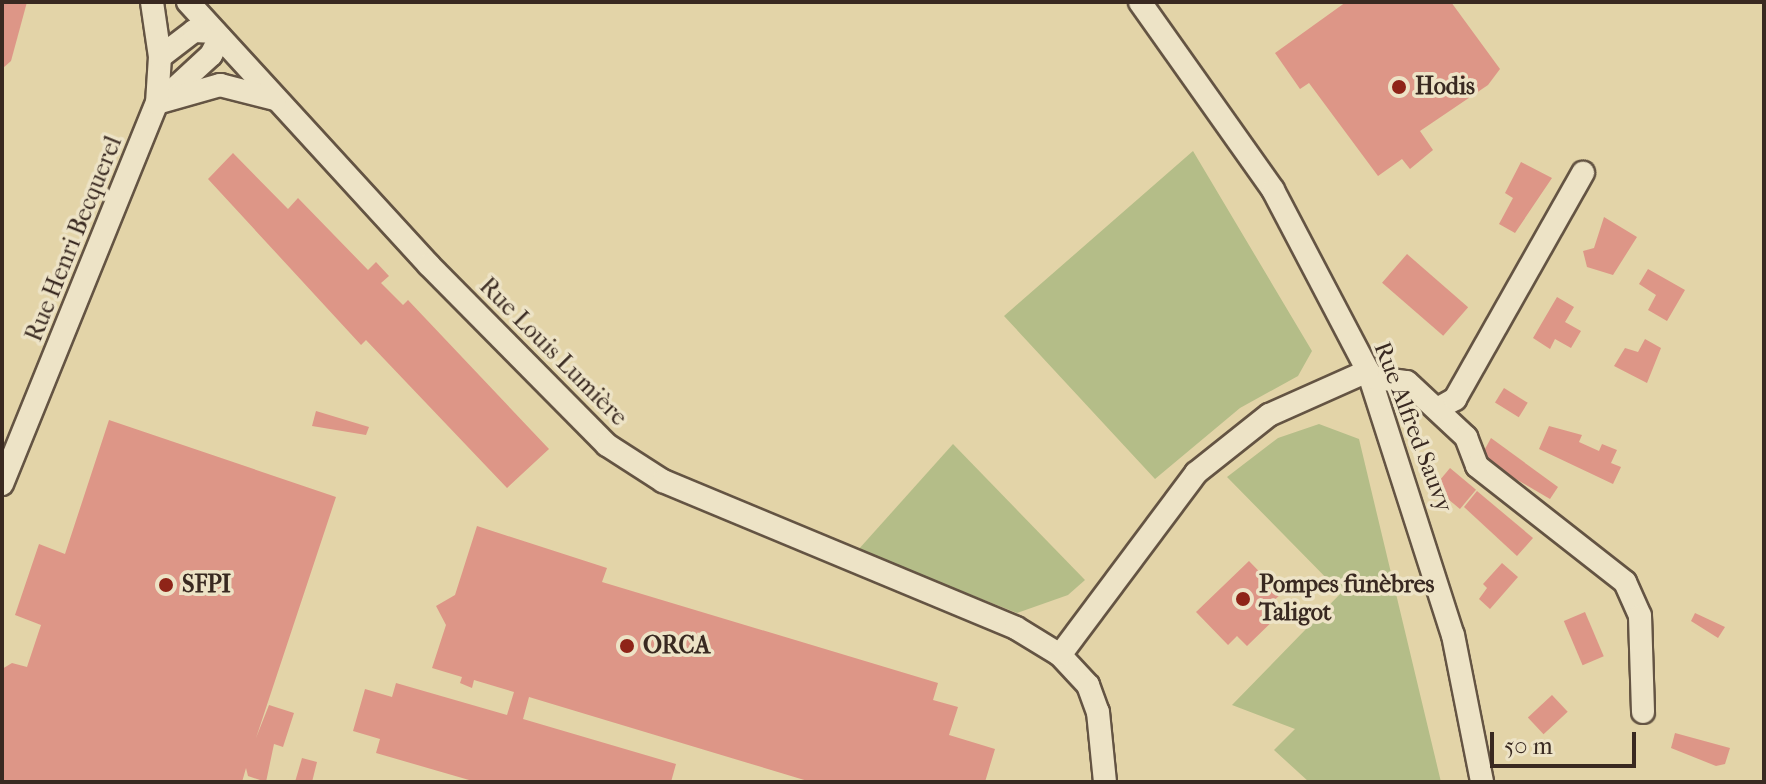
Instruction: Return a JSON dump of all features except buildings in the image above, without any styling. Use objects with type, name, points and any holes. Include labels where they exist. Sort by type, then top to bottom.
[{"type":"street","name":"Rue Henri Becquerel","points":[[2,484],[157,103],[160,57],[152,2]]},
{"type":"street","name":"Rue Louis Lumière","points":[[188,2],[607,445],[663,481],[1016,628],[1060,655],[1092,695],[1105,782]]},
{"type":"street","name":"Rue Alfred Sauvy","points":[[1140,2],[1273,190],[1369,374],[1453,635],[1482,782]]},
{"type":"street","points":[[160,57],[194,31],[217,34]]},
{"type":"street","name":"Rue Henri Becquerel","points":[[157,103],[211,55],[217,34]]},
{"type":"street","points":[[157,103],[220,85],[278,100]]},
{"type":"street","points":[[1437,409],[1455,399],[1583,173]]},
{"type":"street","points":[[1060,655],[1196,473],[1269,415],[1369,374],[1407,382],[1466,437],[1477,466],[1625,582],[1640,616],[1643,712]]},
{"type":"green space","points":[[1193,151],[1312,351],[1298,376],[1240,408],[1155,479],[1004,316]]},
{"type":"green space","points":[[1319,424],[1359,439],[1441,782],[1309,782],[1274,750],[1295,729],[1232,705],[1341,593],[1227,477],[1278,438]]},
{"type":"green space","points":[[953,444],[1085,580],[1068,595],[1017,613],[858,550]]},
{"type":"place","name":"Hodis","points":[[1399,87]]},
{"type":"place","name":"SFPI","points":[[166,585]]},
{"type":"place","name":"Pompes funèbres Taligot","points":[[1243,599]]},
{"type":"place","name":"ORCA","points":[[627,646]]}]
